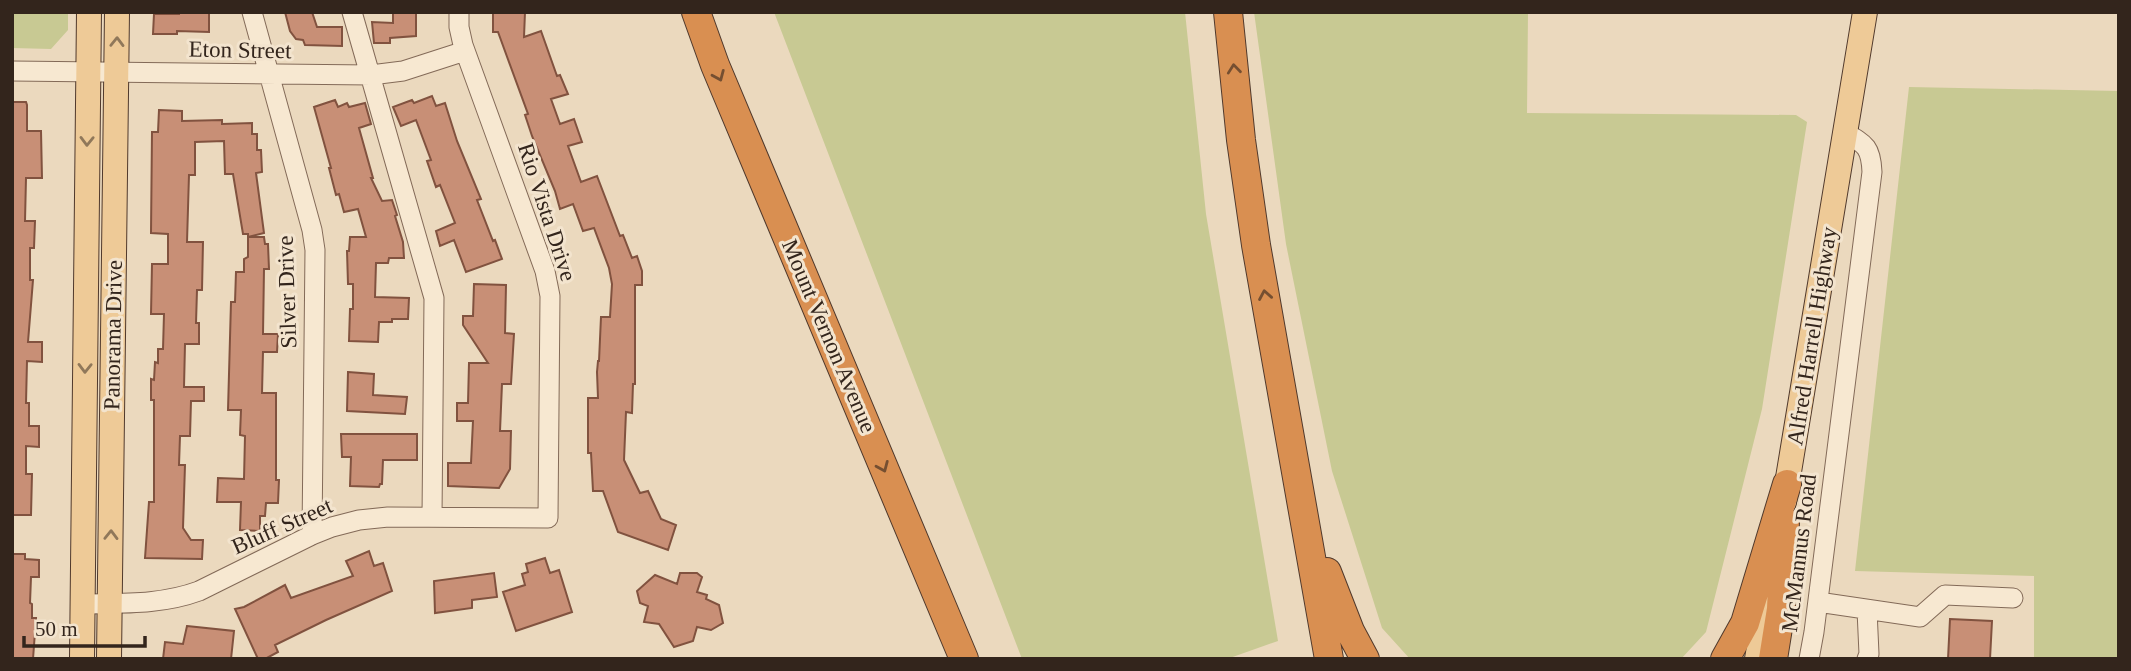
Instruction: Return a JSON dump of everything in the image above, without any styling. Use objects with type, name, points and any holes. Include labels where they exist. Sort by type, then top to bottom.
[{"type":"highway","name":"Mount Vernon Avenue","points":[[696,12],[715,65],[964,659]]},
{"type":"highway","points":[[1228,12],[1256,245],[1329,659]]},
{"type":"highway","points":[[1278,362],[1317,541],[1350,631],[1365,659]]},
{"type":"highway","points":[[1725,659],[1745,623],[1787,484]]},
{"type":"highway","points":[[1773,659],[1781,609],[1787,484]]},
{"type":"main road","name":"Panorama Drive","points":[[82,659],[89,12]]},
{"type":"main road","name":"Panorama Drive","points":[[109,659],[117,12]]},
{"type":"main road","name":"Alfred Harrell Highway","points":[[1757,659],[1865,12]]},
{"type":"street","name":"Silver Drive","points":[[252,12],[312,230],[315,250],[312,535]]},
{"type":"street","points":[[352,12],[434,298],[432,517]]},
{"type":"street","name":"Rio Vista Drive","points":[[459,12],[459,27],[465,51],[545,271],[550,296],[548,519]]},
{"type":"street","name":"Eton Street","points":[[12,71],[371,75],[403,71],[465,51]]},
{"type":"street","name":"McMannus Road","points":[[1809,659],[1872,172],[1867,147],[1845,133]]},
{"type":"street","name":"Bluff Street","points":[[82,604],[160,602],[179,598],[199,591],[312,535],[359,520],[388,517],[548,519]]},
{"type":"street","points":[[1818,602],[1920,617],[1945,595],[2013,598]]},
{"type":"street","points":[[1867,610],[1867,659]]},
{"type":"green space","points":[[12,12],[68,12],[68,30],[51,49],[12,48]]},
{"type":"green space","points":[[774,12],[1185,12],[1206,214],[1278,641],[1227,659],[1022,659]]},
{"type":"green space","points":[[1254,12],[1528,12],[1527,113],[1796,115],[1807,122],[1762,409],[1706,632],[1681,659],[1410,659],[1382,628],[1332,471],[1286,244]]},
{"type":"green space","points":[[1909,87],[2119,91],[2119,659],[2034,659],[2034,576],[1855,571]]},
{"type":"building","points":[[209,12],[209,32],[177,31],[177,34],[153,34],[154,14]]},
{"type":"building","points":[[285,12],[312,12],[317,27],[342,27],[342,46],[305,45],[303,40],[296,39],[290,31]]},
{"type":"building","points":[[393,12],[416,12],[416,36],[390,38],[390,43],[374,43],[372,22],[393,23]]},
{"type":"building","points":[[493,12],[525,12],[524,37],[541,31],[557,76],[560,75],[568,94],[551,99],[560,124],[574,119],[582,142],[568,146],[581,182],[597,176],[620,236],[623,235],[632,258],[637,256],[642,271],[642,285],[635,285],[635,384],[632,413],[626,412],[624,460],[640,493],[648,491],[661,519],[676,525],[668,550],[618,532],[603,491],[593,491],[591,453],[588,453],[588,398],[598,398],[601,317],[610,317],[612,284],[609,268],[594,228],[583,231],[573,204],[560,209],[532,136],[525,115],[528,114],[498,32],[493,32]]},
{"type":"building","points":[[432,96],[436,106],[445,103],[457,141],[481,199],[477,200],[502,259],[466,272],[454,240],[440,246],[436,231],[455,223],[440,185],[436,187],[427,161],[431,160],[416,120],[401,126],[393,107]]},
{"type":"building","points":[[335,100],[338,107],[347,103],[349,107],[365,103],[371,124],[359,128],[371,178],[382,201],[392,200],[403,242],[404,258],[389,258],[388,263],[376,263],[375,297],[409,298],[408,319],[379,322],[378,342],[349,341],[353,284],[348,284],[347,251],[350,237],[366,237],[358,209],[344,212],[339,194],[336,195],[314,107]]},
{"type":"building","points":[[12,102],[26,102],[27,131],[41,131],[42,178],[26,178],[25,221],[35,221],[34,248],[30,248],[30,280],[33,280],[28,342],[42,342],[42,362],[27,361],[26,403],[29,403],[29,426],[39,426],[39,447],[26,446],[26,474],[32,474],[31,515],[12,515]]},
{"type":"building","points":[[159,110],[182,111],[182,121],[222,120],[222,124],[252,123],[252,134],[257,134],[257,150],[261,150],[262,172],[256,173],[264,233],[248,237],[248,234],[243,234],[233,174],[225,174],[224,141],[195,142],[195,175],[189,175],[187,242],[203,242],[202,290],[197,290],[196,323],[199,323],[199,344],[185,344],[184,387],[204,387],[204,401],[191,401],[190,436],[180,436],[179,465],[185,465],[183,528],[191,540],[203,540],[202,559],[145,558],[149,502],[154,502],[154,400],[151,400],[151,379],[154,380],[155,362],[158,363],[158,349],[163,349],[164,314],[151,314],[152,264],[168,264],[168,234],[151,233],[152,132],[158,132]]},
{"type":"building","points":[[248,237],[264,237],[265,244],[268,244],[269,269],[264,269],[263,334],[278,334],[277,352],[263,352],[262,393],[276,393],[278,503],[266,503],[265,516],[260,516],[260,531],[240,530],[241,502],[217,502],[218,478],[244,479],[245,436],[240,435],[241,410],[228,410],[231,302],[235,302],[236,272],[244,272],[244,259],[248,257]]},
{"type":"building","points":[[474,284],[506,285],[505,333],[514,334],[511,384],[502,384],[500,431],[511,431],[510,469],[499,488],[448,486],[448,463],[471,463],[473,421],[457,421],[457,403],[468,403],[469,363],[488,363],[463,325],[463,316],[473,316]]},
{"type":"building","points":[[348,372],[374,374],[373,395],[407,397],[405,414],[347,411]]},
{"type":"building","points":[[341,434],[417,434],[417,460],[383,460],[382,484],[379,487],[350,486],[351,457],[342,457]]},
{"type":"building","points":[[369,551],[374,566],[383,563],[392,591],[275,645],[278,652],[265,659],[258,659],[235,609],[285,585],[291,598],[353,576],[346,561]]},
{"type":"building","points":[[12,554],[25,554],[25,559],[39,560],[39,577],[31,577],[30,603],[32,618],[36,618],[33,659],[12,659]]},
{"type":"building","points":[[545,558],[550,573],[559,570],[572,612],[516,631],[503,592],[525,585],[522,574],[528,572],[526,564]]},
{"type":"building","points":[[494,573],[497,597],[472,600],[472,608],[435,613],[434,581]]},
{"type":"building","points":[[680,573],[697,573],[702,577],[697,592],[707,595],[706,599],[719,605],[723,623],[711,630],[697,627],[693,641],[674,647],[659,624],[644,622],[648,606],[640,603],[637,591],[655,575],[677,584]]},
{"type":"building","points":[[1950,619],[1992,621],[1990,659],[1948,659]]},
{"type":"building","points":[[187,626],[234,631],[231,659],[163,659],[165,642],[183,644]]}]
